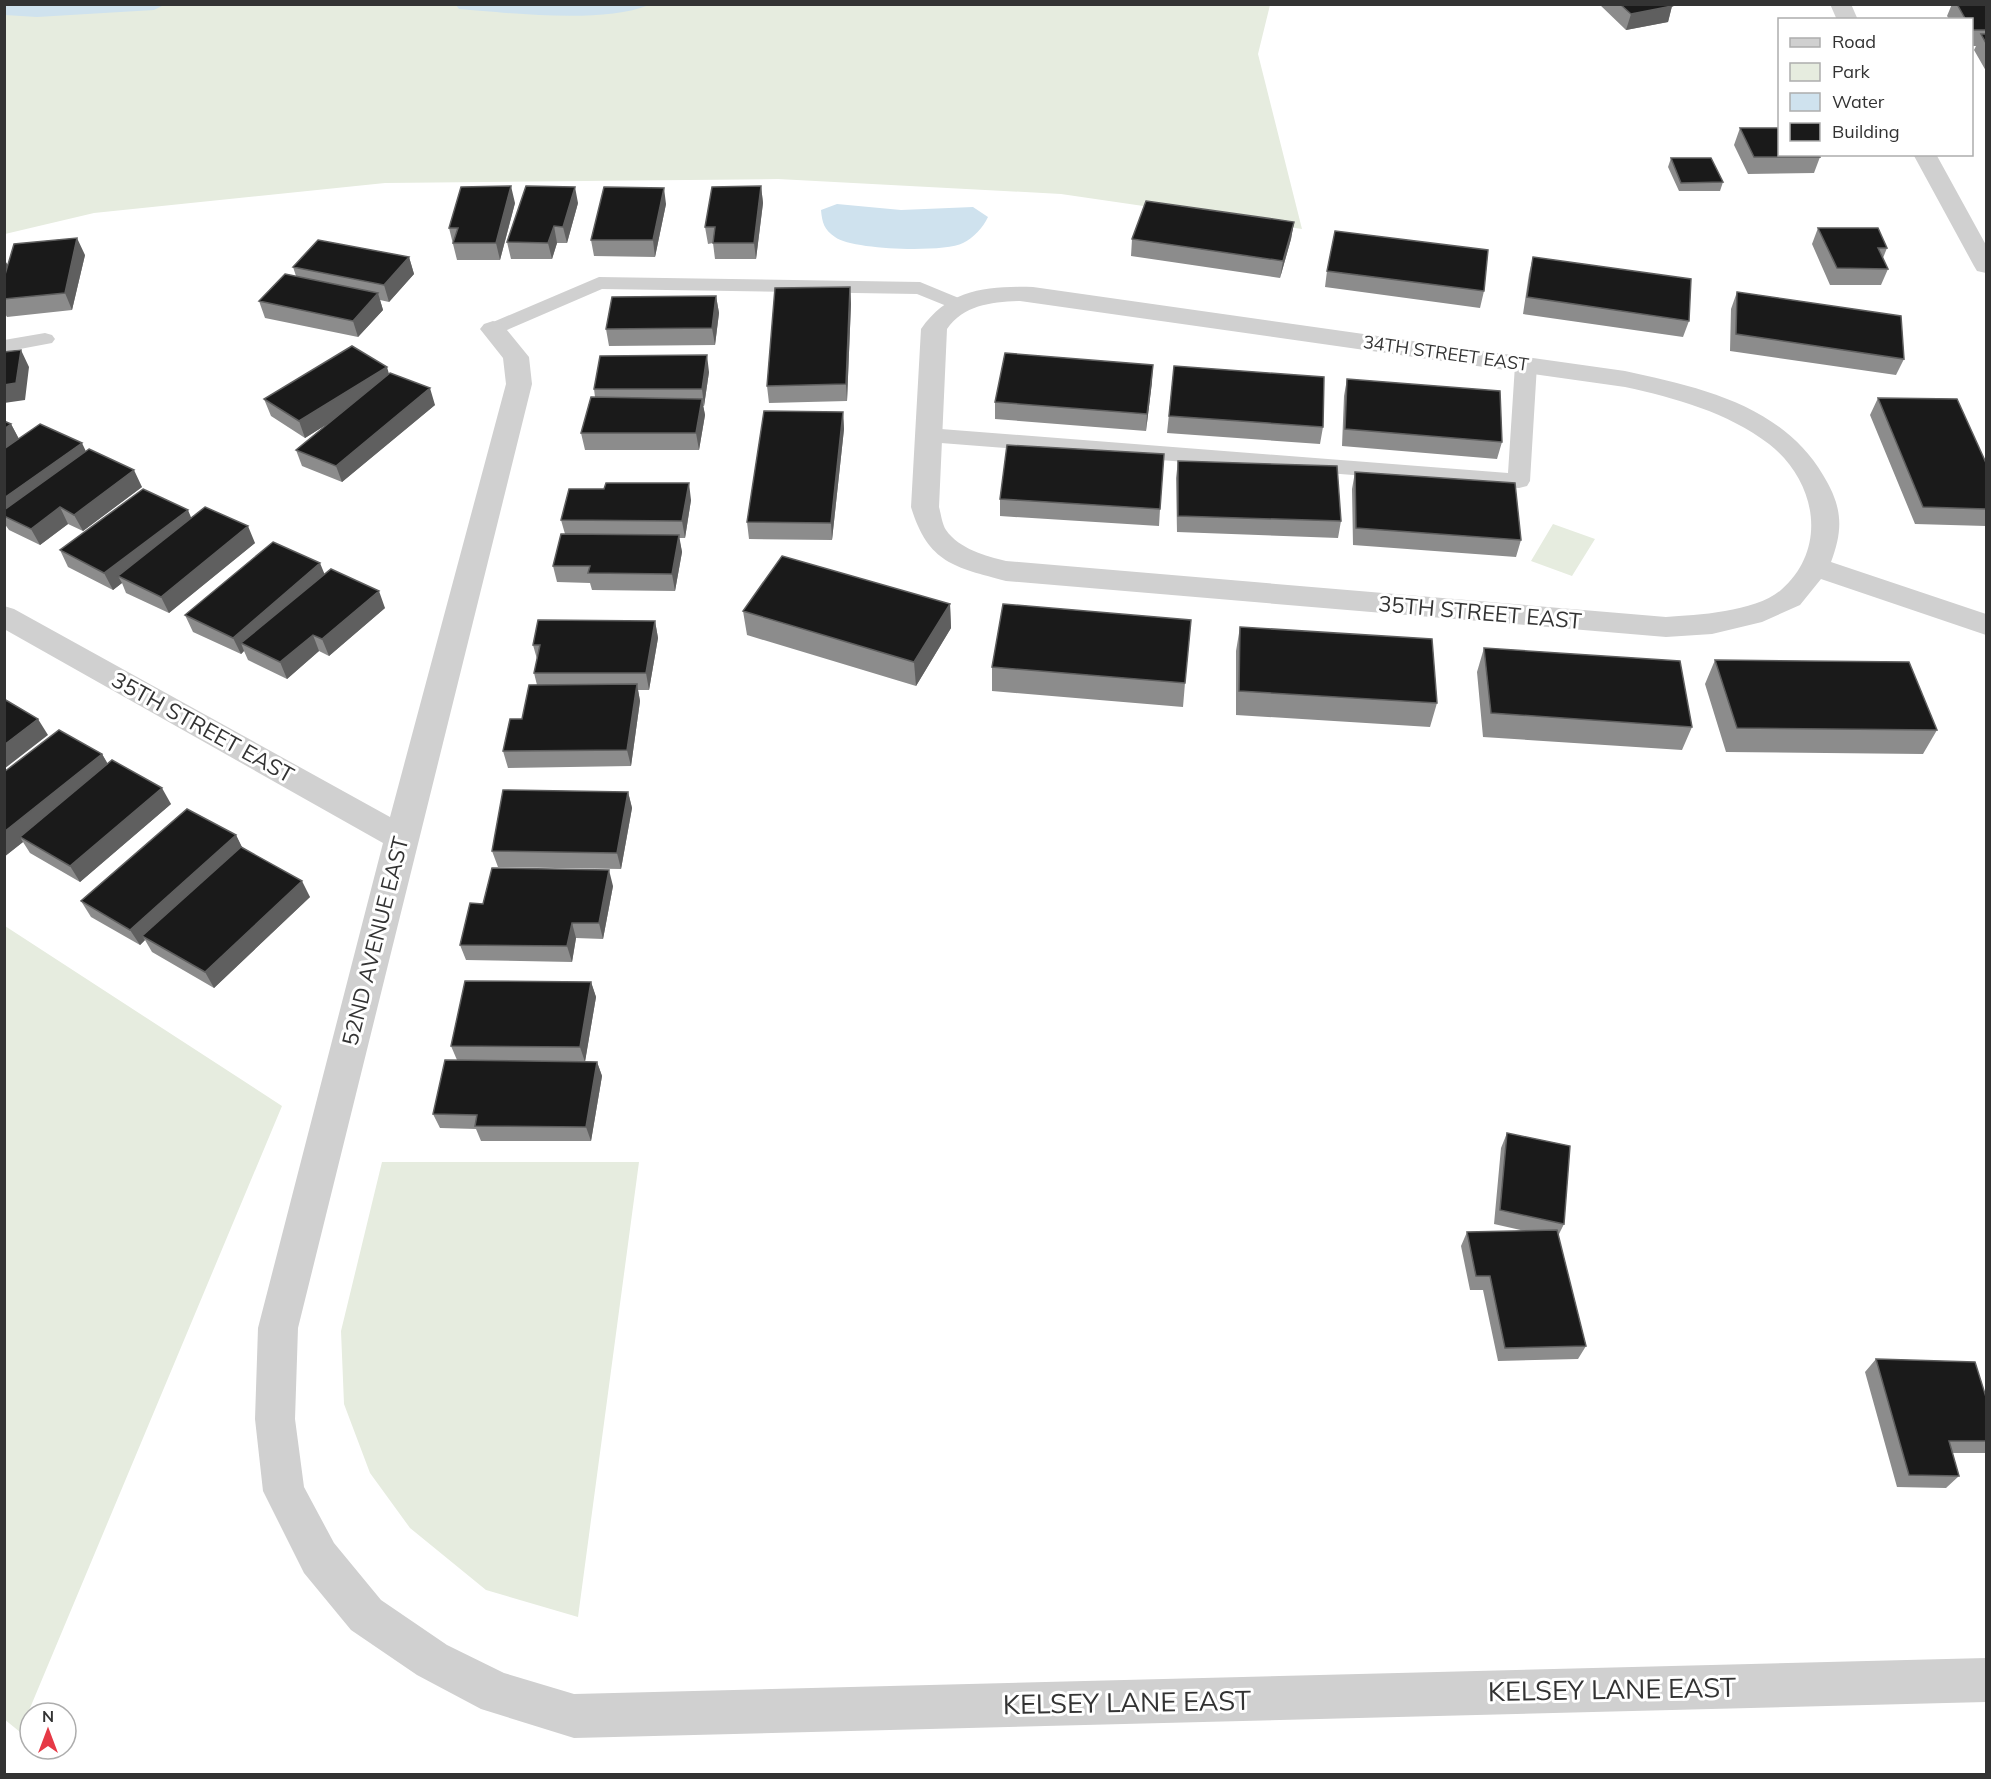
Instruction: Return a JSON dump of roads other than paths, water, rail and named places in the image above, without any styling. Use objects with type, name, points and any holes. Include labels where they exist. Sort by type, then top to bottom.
[{"type":"street","points":[[1840,4],[1847,18]]},
{"type":"street","points":[[1925,156],[1986,266]]},
{"type":"street","name":"34TH STREET EAST","points":[[959,305],[978,297],[1004,293],[1033,294],[1625,379],[1681,390],[1753,421],[1778,437],[1803,461],[1819,491],[1827,525],[1815,567]]},
{"type":"street","points":[[928,435],[934,328],[941,317],[959,305]]},
{"type":"street","name":"52ND AVENUE EAST","points":[[318,1558],[284,1491],[275,1419],[279,1328],[401,838],[519,384],[516,357],[493,329]]},
{"type":"street","name":"35TH STREET EAST","points":[[928,435],[925,507],[933,534],[950,550],[971,562],[1006,571],[1666,627],[1712,624],[1752,615],[1790,598],[1815,567]]},
{"type":"street","points":[[1815,567],[1986,625]]},
{"type":"street","name":"35TH STREET EAST","points":[[4,615],[401,838]]},
{"type":"street","name":"KELSEY LANE EAST","points":[[318,1558],[366,1615],[432,1660],[497,1693],[574,1716],[1986,1680]]},
{"type":"lane","points":[[493,329],[599,283],[920,288],[959,305]]},
{"type":"lane","points":[[4,346],[45,339]]},
{"type":"lane","points":[[928,435],[1519,480],[1526,365]]},
{"type":"water","points":[[4,5],[164,5],[154,10],[37,17],[5,15]]},
{"type":"water","points":[[456,5],[649,5],[607,14],[556,16],[459,9]]},
{"type":"water","points":[[837,204],[901,210],[973,207],[988,217],[974,235],[963,243],[937,248],[898,249],[859,245],[835,237],[828,232],[821,210]]}]
